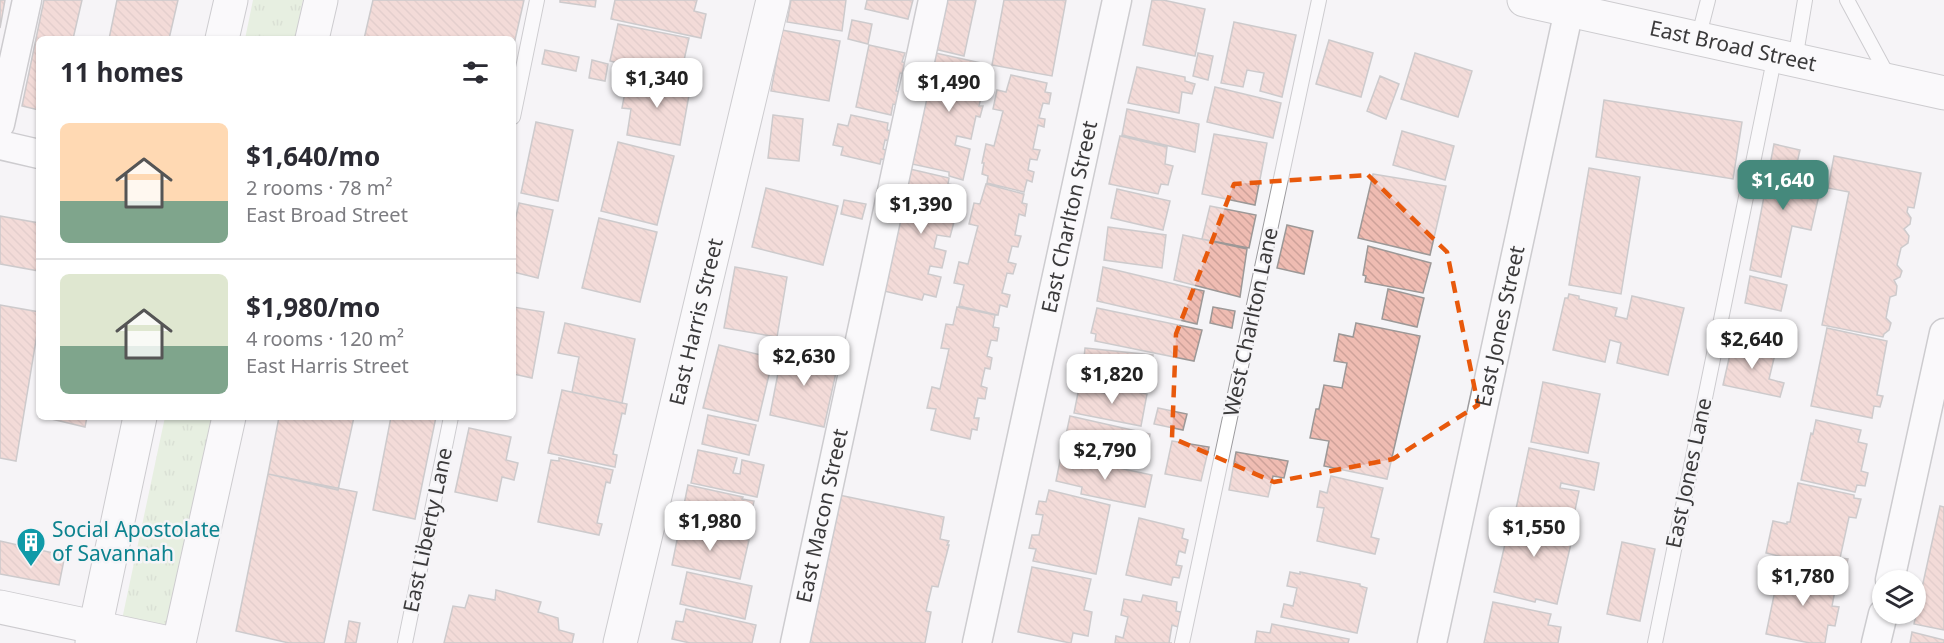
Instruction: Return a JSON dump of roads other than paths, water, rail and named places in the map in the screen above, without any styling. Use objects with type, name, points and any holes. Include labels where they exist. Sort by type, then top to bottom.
[{"type":"main road","points":[[223,36],[231,0]]},
{"type":"main road","points":[[313,36],[321,0]]},
{"type":"main road","name":"East Harris Street","points":[[620,643],[773,0]]},
{"type":"main road","name":"East Broad Street","points":[[1524,0],[1944,93]]},
{"type":"main road","points":[[94,636],[139,420]]},
{"type":"main road","points":[[180,643],[228,420]]},
{"type":"main road","points":[[0,607],[94,636],[169,643]]},
{"type":"street","points":[[0,124],[27,0]]},
{"type":"street","name":"East Macon Street","points":[[795,643],[933,0]]},
{"type":"street","name":"East Charlton Street","points":[[977,643],[1117,0]]},
{"type":"street","name":"East Jones Street","points":[[1432,643],[1569,10]]},
{"type":"street","points":[[0,145],[36,153]]},
{"type":"street","points":[[1892,570],[1944,333]]},
{"type":"street","points":[[1876,643],[1881,624]]},
{"type":"lane","points":[[516,102],[537,0]]},
{"type":"lane","name":"West Charlton Lane","points":[[1182,643],[1319,0]]},
{"type":"lane","points":[[1698,39],[1708,0]]},
{"type":"lane","name":"East Jones Lane","points":[[1654,643],[1785,58],[1805,0]]},
{"type":"lane","points":[[1847,0],[1890,81]]},
{"type":"lane","name":"East Liberty Lane","points":[[405,643],[450,420]]},
{"type":"place","name":"Social Apostolate of Savannah","points":[[31,568]]}]
